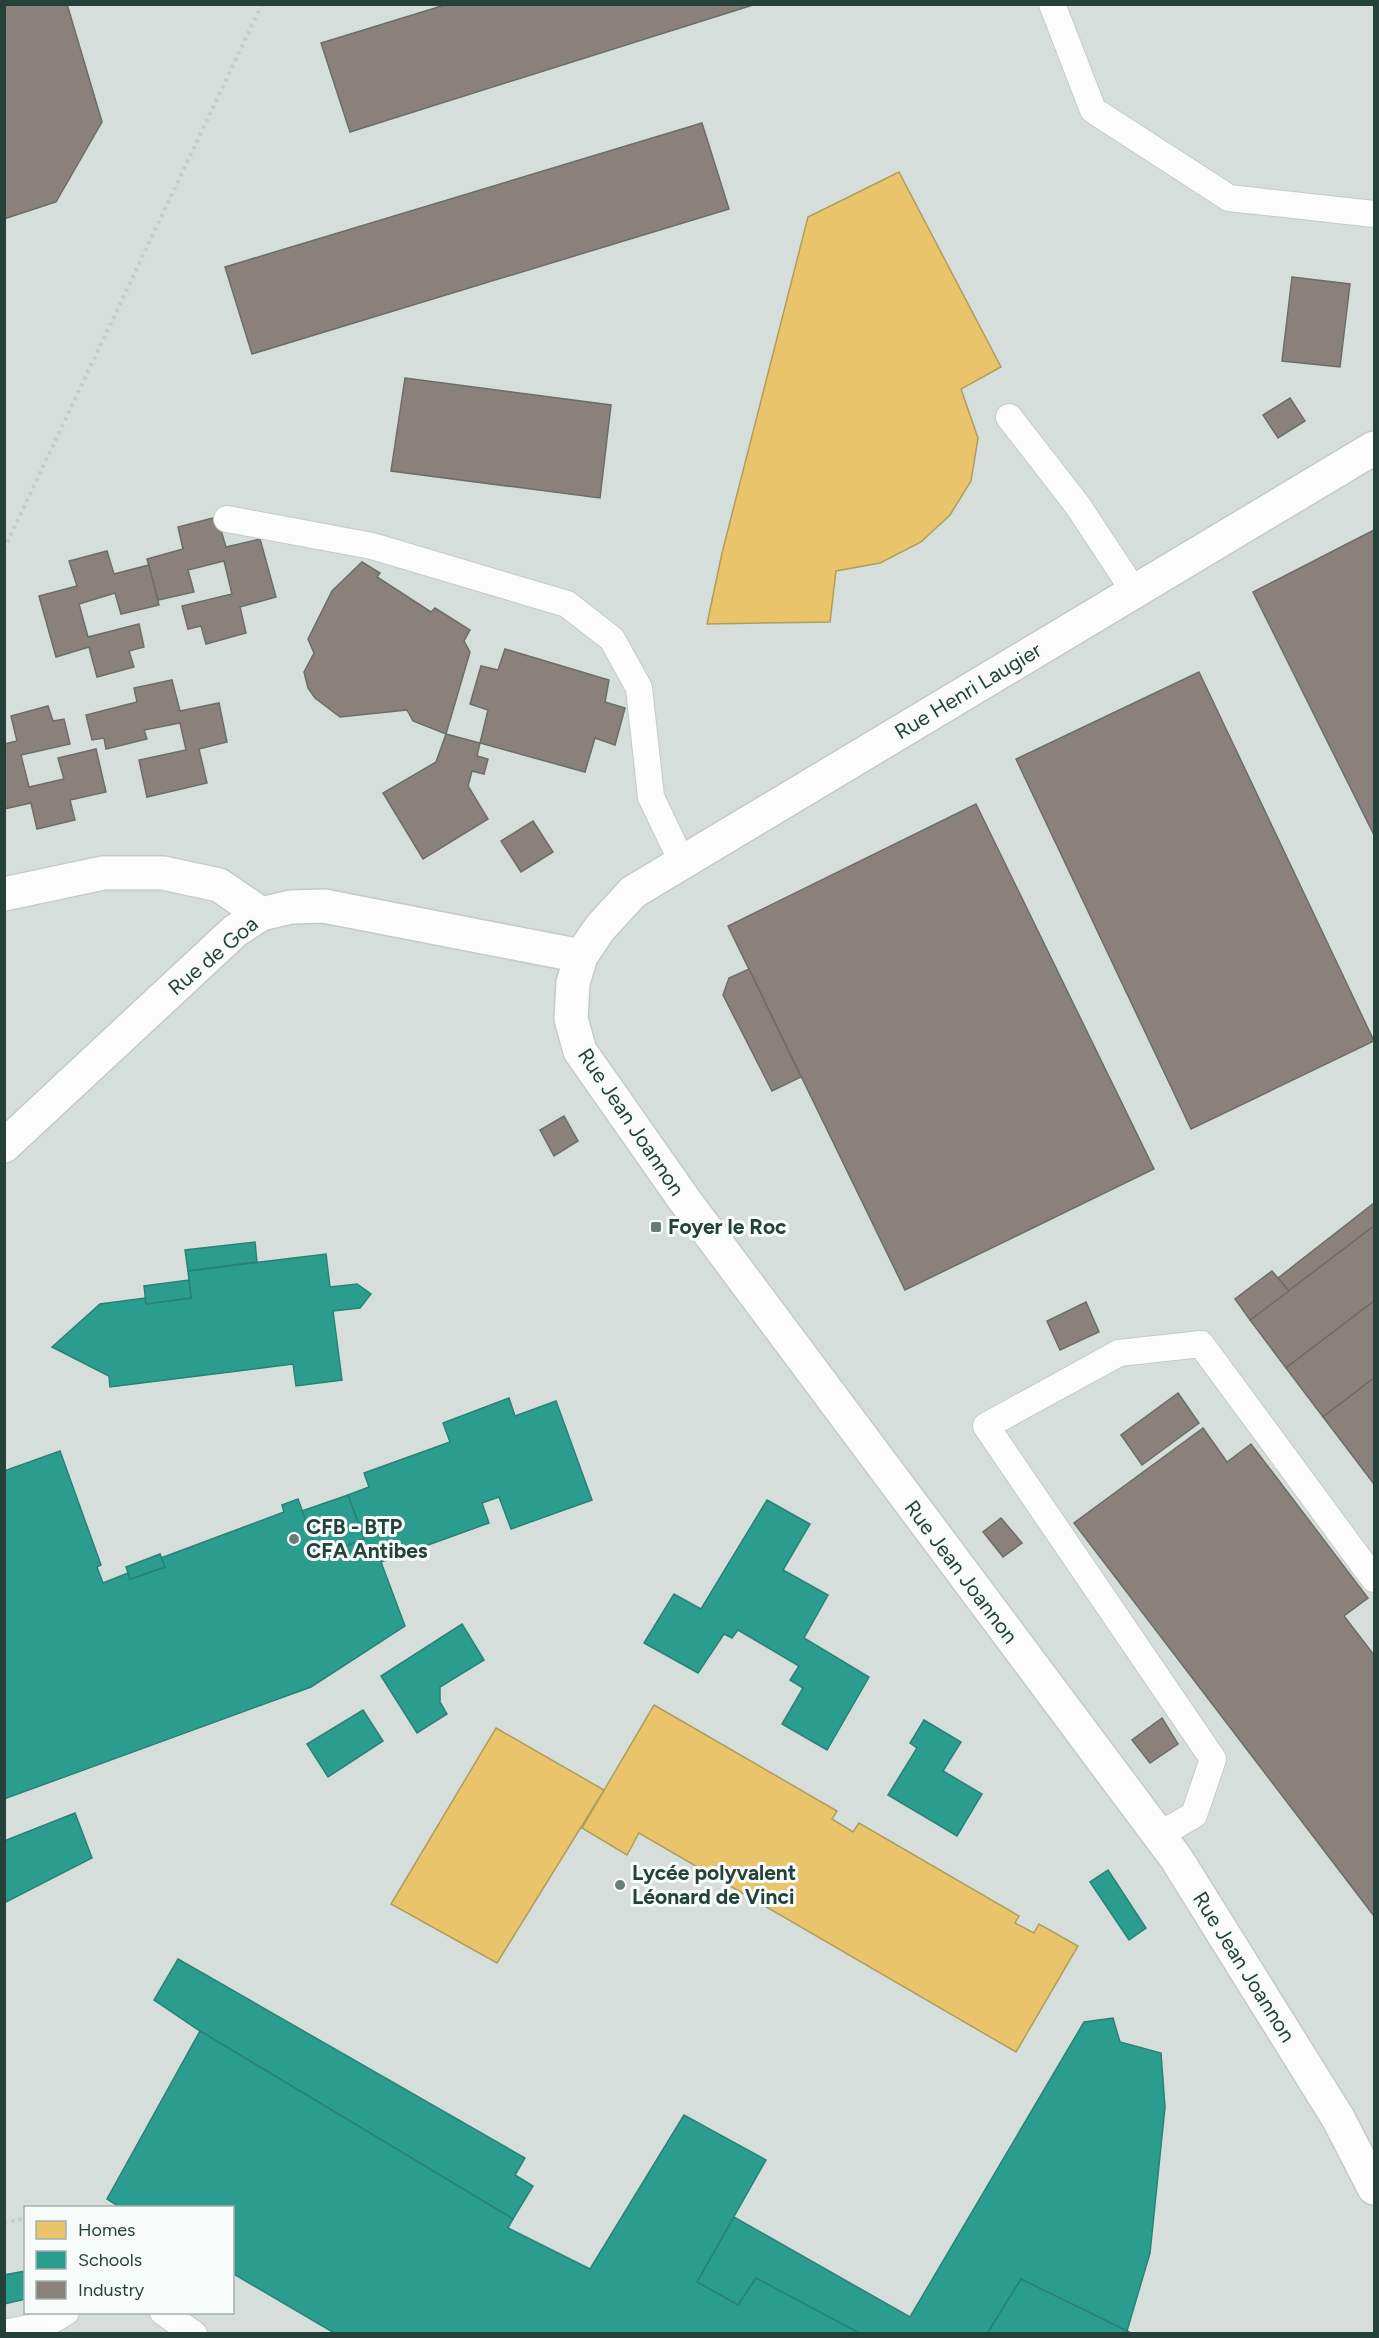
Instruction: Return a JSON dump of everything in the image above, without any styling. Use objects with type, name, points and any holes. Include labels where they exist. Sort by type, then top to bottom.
[{"type":"street","name":"Rue Henri Laugier","points":[[581,956],[600,928],[633,892],[1374,448]]},
{"type":"street","points":[[4,894],[103,873],[163,873],[219,885],[261,914]]},
{"type":"street","name":"Rue de Goa","points":[[4,1146],[235,931],[261,914],[291,907],[324,906],[581,956]]},
{"type":"street","name":"Rue Jean Joannon","points":[[581,956],[573,983],[571,1019],[580,1051],[697,1218],[1183,1868],[1338,2118],[1374,2188]]},
{"type":"lane","points":[[1052,4],[1094,110],[1229,198],[1374,214]]},
{"type":"lane","points":[[1009,417],[1078,506],[1134,591]]},
{"type":"lane","points":[[227,519],[372,546],[567,604],[612,639],[639,688],[651,797],[682,862]]},
{"type":"lane","points":[[1159,1835],[1194,1815],[1213,1759],[986,1426],[1119,1353],[1201,1344],[1374,1579]]},
{"type":"lane","points":[[4,2333],[44,2325],[64,2314]]},
{"type":"lane","points":[[164,2314],[194,2334]]},
{"type":"path","points":[[4,549],[262,4]]},
{"type":"path","points":[[4,2223],[24,2218]]},
{"type":"shaded area","points":[[5,5],[1374,5],[1374,2333],[5,2334]]},
{"type":"building: Homes","points":[[899,172],[1001,367],[961,389],[978,438],[971,481],[950,515],[921,542],[880,563],[836,571],[830,622],[707,624],[722,553],[808,217]]},
{"type":"building: Homes","points":[[654,1705],[837,1811],[832,1819],[853,1832],[859,1823],[1019,1916],[1015,1923],[1034,1933],[1039,1924],[1078,1946],[1016,2052],[639,1833],[627,1855],[582,1828]]},
{"type":"building: Homes","points":[[496,1728],[604,1790],[497,1963],[391,1904]]},
{"type":"building: Schools","points":[[255,1242],[257,1262],[188,1271],[185,1250]]},
{"type":"building: Schools","points":[[326,1254],[330,1287],[357,1284],[371,1294],[360,1308],[333,1311],[342,1380],[296,1386],[293,1364],[110,1387],[109,1376],[52,1347],[100,1304],[145,1298],[146,1304],[191,1298],[188,1271]]},
{"type":"building: Schools","points":[[189,1280],[191,1298],[146,1304],[144,1286]]},
{"type":"building: Schools","points":[[509,1398],[515,1416],[556,1401],[592,1500],[511,1529],[499,1497],[482,1503],[489,1523],[381,1562],[405,1626],[311,1687],[4,1799],[4,1471],[60,1451],[101,1565],[97,1567],[103,1583],[128,1573],[130,1579],[165,1567],[161,1558],[284,1512],[282,1505],[298,1499],[319,1556],[364,1539],[348,1495],[369,1487],[364,1473],[450,1442],[443,1423]]},
{"type":"building: Schools","points":[[348,1495],[364,1539],[319,1556],[302,1511]]},
{"type":"building: Schools","points":[[767,1500],[810,1524],[783,1570],[828,1595],[804,1638],[869,1677],[827,1750],[782,1724],[803,1688],[790,1680],[799,1666],[738,1630],[732,1638],[724,1634],[698,1673],[644,1643],[674,1594],[701,1609]]},
{"type":"building: Schools","points":[[160,1554],[165,1567],[130,1579],[126,1567]]},
{"type":"building: Schools","points":[[462,1624],[484,1660],[440,1687],[440,1702],[447,1714],[417,1733],[381,1676]]},
{"type":"building: Schools","points":[[363,1710],[383,1741],[328,1777],[307,1744]]},
{"type":"building: Schools","points":[[924,1720],[961,1742],[943,1771],[982,1794],[957,1836],[888,1795],[917,1748],[910,1743]]},
{"type":"building: Schools","points":[[75,1813],[92,1858],[4,1903],[4,1841]]},
{"type":"building: Schools","points":[[1108,1870],[1146,1928],[1129,1940],[1090,1882]]},
{"type":"building: Schools","points":[[178,1959],[525,2158],[515,2175],[533,2186],[513,2219],[200,2031],[154,2000]]},
{"type":"building: Schools","points":[[1113,2018],[1120,2042],[1161,2053],[1165,2107],[1150,2253],[1127,2331],[1021,2279],[987,2334],[861,2334],[756,2278],[738,2305],[697,2282],[734,2217],[910,2317],[1084,2022]]},
{"type":"building: Schools","points":[[200,2031],[513,2219],[508,2228],[590,2269],[684,2115],[766,2160],[697,2282],[738,2305],[756,2278],[861,2334],[336,2334],[234,2274],[234,2206],[118,2206],[107,2199]]},
{"type":"building: Schools","points":[[24,2271],[24,2299],[4,2304],[4,2275]]},
{"type":"building: Schools","points":[[1021,2279],[1127,2331],[1133,2334],[987,2334]]},
{"type":"building: Industry","points":[[4,4],[67,4],[102,122],[56,202],[4,219]]},
{"type":"building: Industry","points":[[448,4],[756,4],[350,132],[321,43]]},
{"type":"building: Industry","points":[[702,123],[729,209],[252,354],[225,267]]},
{"type":"building: Industry","points":[[1292,277],[1350,284],[1340,367],[1282,361]]},
{"type":"building: Industry","points":[[405,378],[611,405],[600,498],[391,471]]},
{"type":"building: Industry","points":[[1290,398],[1305,421],[1278,438],[1263,415]]},
{"type":"building: Industry","points":[[217,517],[226,547],[260,539],[276,597],[240,607],[246,633],[206,644],[201,626],[188,629],[182,606],[232,594],[224,561],[188,570],[194,592],[158,600],[147,559],[183,549],[178,527]]},
{"type":"building: Industry","points":[[1374,530],[1374,835],[1253,592]]},
{"type":"building: Industry","points":[[107,551],[114,574],[149,565],[159,605],[121,614],[115,593],[79,604],[88,637],[139,624],[144,647],[129,651],[134,667],[97,677],[89,647],[56,657],[39,596],[77,586],[69,561]]},
{"type":"building: Industry","points":[[362,562],[380,573],[377,577],[431,612],[435,608],[470,630],[464,641],[470,652],[446,734],[413,721],[407,710],[340,717],[315,698],[308,688],[304,672],[314,653],[308,639],[332,591]]},
{"type":"building: Industry","points":[[505,649],[609,680],[605,702],[625,708],[615,745],[595,738],[585,772],[480,743],[488,710],[470,704],[481,666],[498,670]]},
{"type":"building: Industry","points":[[1199,672],[1374,1041],[1191,1129],[1016,759]]},
{"type":"building: Industry","points":[[172,680],[180,711],[219,703],[227,742],[199,749],[207,783],[147,797],[139,760],[186,750],[180,723],[144,730],[147,739],[106,749],[104,738],[92,740],[86,715],[137,702],[134,688]]},
{"type":"building: Industry","points":[[48,706],[53,721],[64,719],[70,744],[21,755],[29,787],[64,779],[58,758],[96,749],[106,792],[70,800],[75,820],[37,829],[31,803],[4,809],[4,744],[17,741],[11,716]]},
{"type":"building: Industry","points":[[446,734],[480,743],[477,756],[488,759],[484,774],[472,771],[468,786],[488,819],[423,859],[383,793],[436,762]]},
{"type":"building: Industry","points":[[976,804],[1154,1169],[905,1290],[728,926]]},
{"type":"building: Industry","points":[[533,821],[553,852],[521,872],[501,841]]},
{"type":"building: Industry","points":[[749,969],[801,1077],[772,1091],[723,995],[729,978]]},
{"type":"building: Industry","points":[[564,1116],[578,1141],[554,1156],[540,1130]]},
{"type":"building: Industry","points":[[1374,1203],[1374,1226],[1289,1291],[1278,1278]]},
{"type":"building: Industry","points":[[1374,1226],[1374,1301],[1286,1368],[1250,1320]]},
{"type":"building: Industry","points":[[1272,1271],[1289,1291],[1250,1320],[1235,1299]]},
{"type":"building: Industry","points":[[1374,1301],[1374,1378],[1323,1417],[1286,1368]]},
{"type":"building: Industry","points":[[1086,1302],[1099,1332],[1060,1350],[1047,1321]]},
{"type":"building: Industry","points":[[1374,1378],[1374,1484],[1323,1417]]},
{"type":"building: Industry","points":[[1178,1393],[1199,1423],[1142,1465],[1121,1435]]},
{"type":"building: Industry","points":[[1203,1428],[1227,1462],[1251,1444],[1368,1598],[1344,1616],[1374,1655],[1374,1916],[1074,1523]]},
{"type":"building: Industry","points":[[1001,1518],[1022,1543],[1003,1557],[983,1532]]},
{"type":"building: Industry","points":[[1162,1718],[1178,1744],[1150,1763],[1132,1740]]},
{"type":"place","name":"Foyer le Roc","points":[[656,1227]]},
{"type":"place","name":"CFB - BTP CFA Antibes","points":[[294,1539]]},
{"type":"place","name":"Lycée polyvalent Léonard de Vinci","points":[[620,1885]]}]
